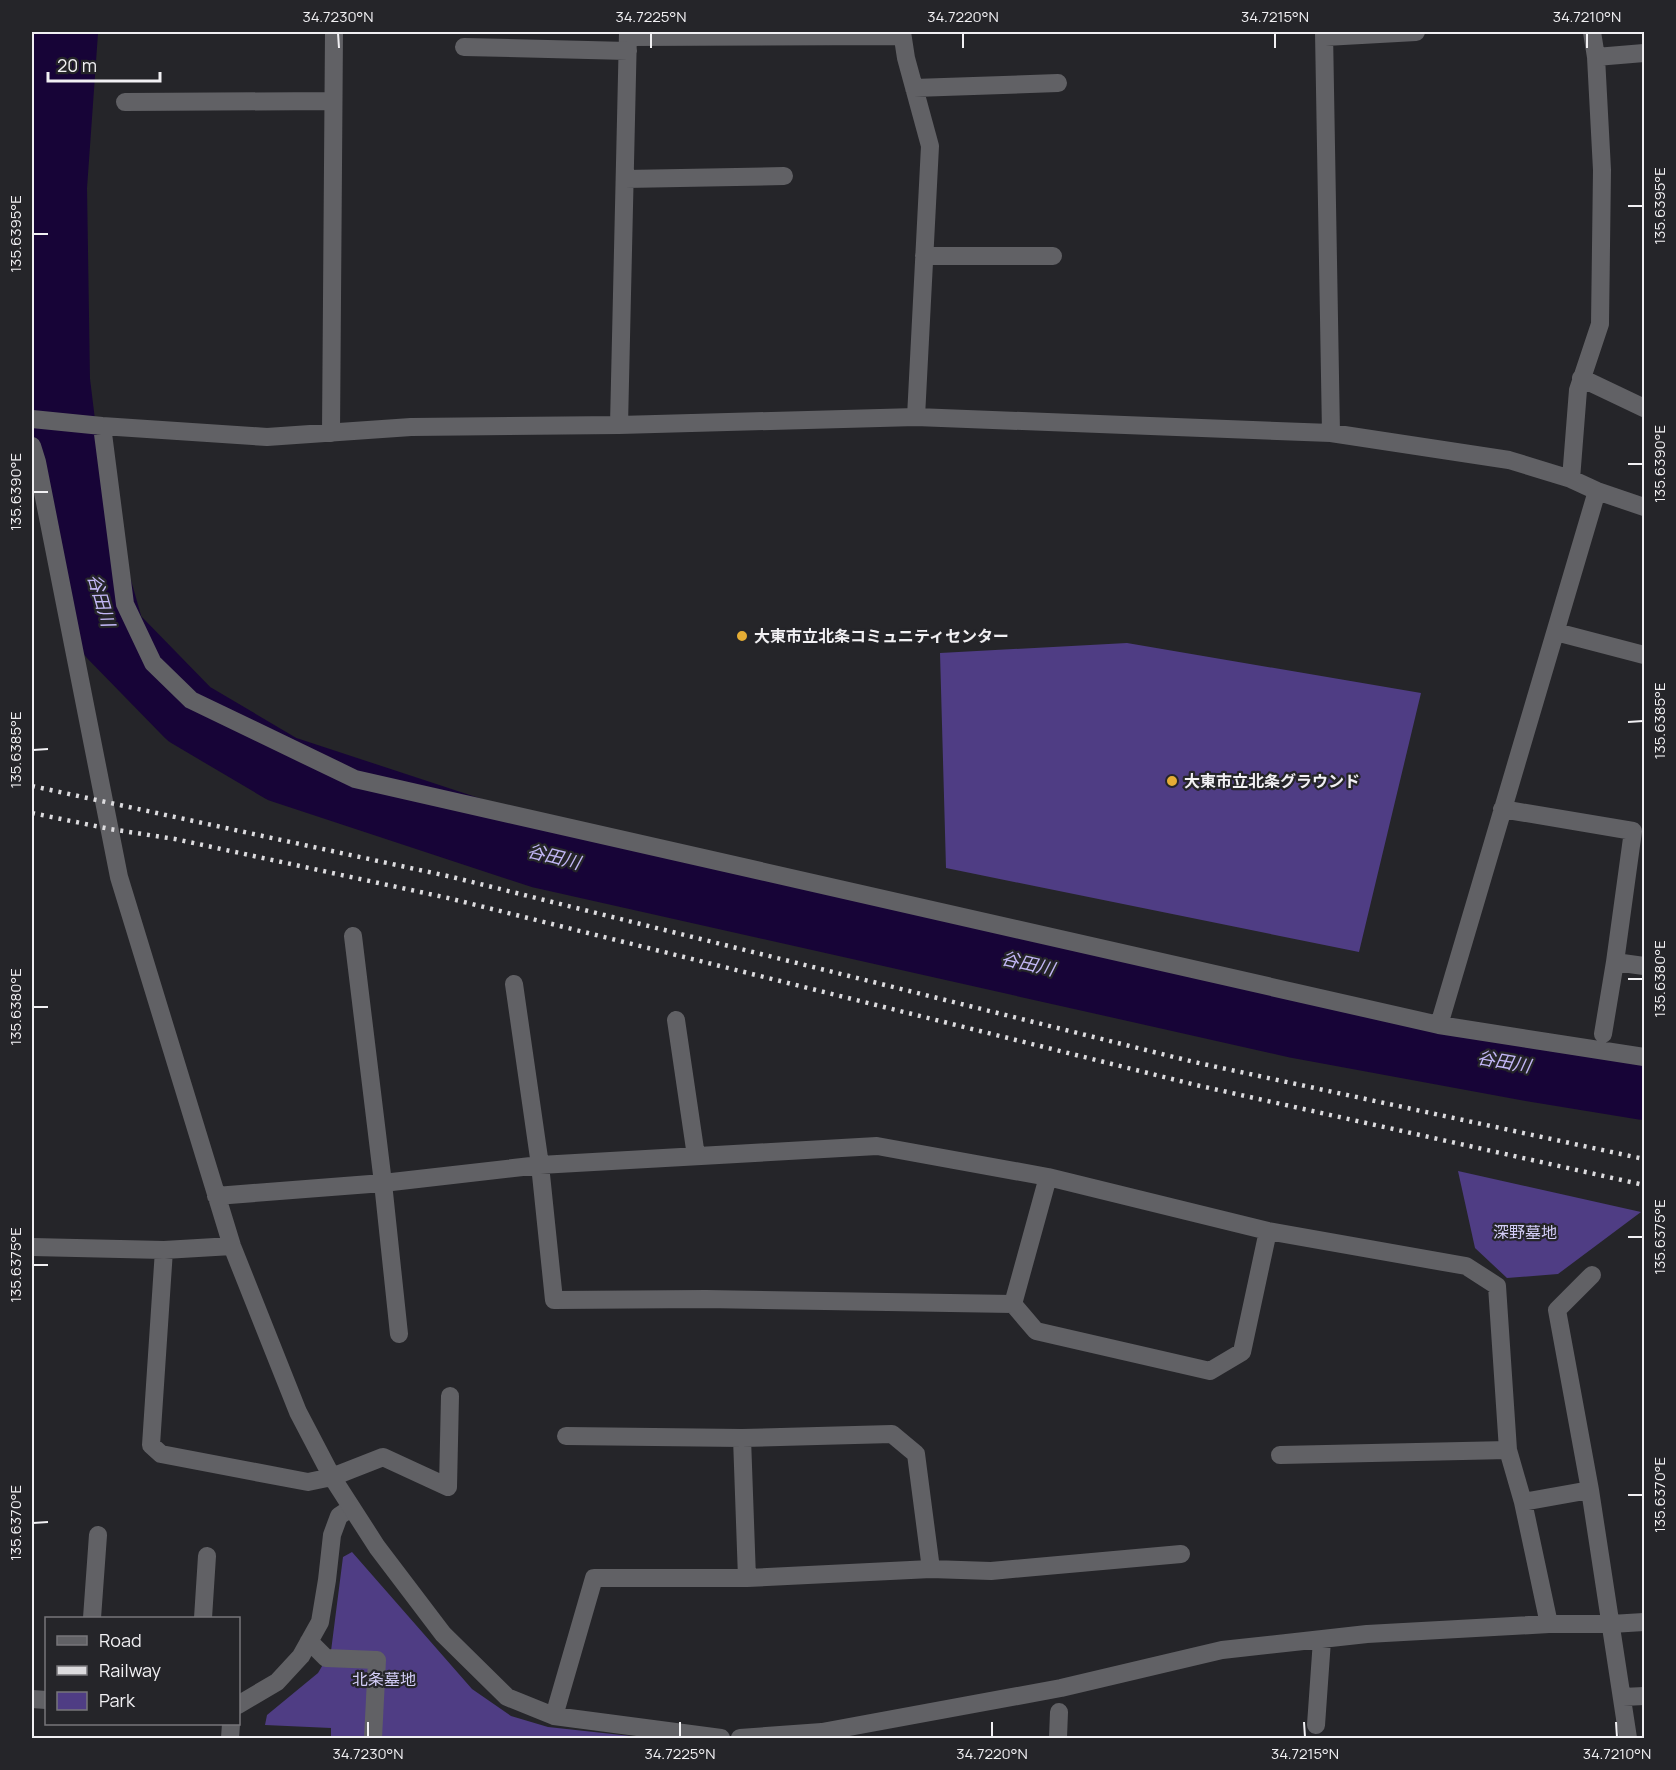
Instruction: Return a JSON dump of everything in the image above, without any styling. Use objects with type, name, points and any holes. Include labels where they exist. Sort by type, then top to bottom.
[{"type":"street","points":[[331,433],[334,32]]},
{"type":"street","points":[[1331,433],[1324,34],[1416,32]]},
{"type":"street","points":[[1571,479],[1578,390],[1599,324],[1602,170],[1596,57],[1592,32]]},
{"type":"street","points":[[464,47],[628,40],[902,34],[930,146],[916,417]]},
{"type":"street","points":[[619,425],[628,40]]},
{"type":"street","points":[[1596,57],[1644,53]]},
{"type":"street","points":[[914,88],[1058,83]]},
{"type":"street","points":[[126,102],[333,101]]},
{"type":"street","points":[[625,179],[784,176]]},
{"type":"street","points":[[924,256],[1053,256]]},
{"type":"street","points":[[1581,378],[1644,408]]},
{"type":"street","points":[[35,420],[267,437],[411,427],[619,425],[916,417],[1331,433],[1509,460],[1571,479],[1644,507]]},
{"type":"street","points":[[102,426],[125,604],[153,663],[191,700],[355,778],[1439,1024],[1644,1057]]},
{"type":"street","points":[[32,446],[119,877],[232,1246],[298,1412],[332,1477],[377,1547],[443,1634],[507,1697],[554,1716],[721,1738]]},
{"type":"street","points":[[1439,1024],[1598,491]]},
{"type":"street","points":[[1556,632],[1644,655]]},
{"type":"street","points":[[1502,809],[1633,831],[1615,962],[1602,1034]]},
{"type":"street","points":[[353,936],[399,1334]]},
{"type":"street","points":[[1615,962],[1644,966]]},
{"type":"street","points":[[514,984],[540,1166],[554,1300],[706,1299],[1013,1304],[1036,1330],[1209,1371],[1242,1352],[1268,1231]]},
{"type":"street","points":[[676,1020],[696,1156]]},
{"type":"street","points":[[216,1196],[383,1183],[540,1166],[877,1146],[1048,1177],[1268,1231],[1466,1266],[1497,1286],[1508,1450],[1523,1502],[1549,1624]]},
{"type":"street","points":[[1013,1304],[1048,1177]]},
{"type":"street","points":[[32,1247],[164,1250],[232,1246]]},
{"type":"street","points":[[164,1250],[151,1445],[161,1454],[308,1482],[332,1477],[383,1457],[448,1487],[450,1396]]},
{"type":"street","points":[[1592,1275],[1557,1310],[1590,1490],[1628,1738]]},
{"type":"street","points":[[566,1436],[742,1438],[892,1434],[916,1454],[931,1569]]},
{"type":"street","points":[[742,1438],[747,1578]]},
{"type":"street","points":[[1280,1455],[1508,1450]]},
{"type":"street","points":[[1523,1502],[1590,1490]]},
{"type":"street","points":[[240,1704],[277,1682],[301,1656],[320,1622],[332,1534],[339,1516],[351,1508]]},
{"type":"street","points":[[92,1617],[98,1535]]},
{"type":"street","points":[[554,1716],[594,1578],[747,1578],[931,1569],[991,1571],[1182,1554]]},
{"type":"street","points":[[202,1617],[207,1556]]},
{"type":"street","points":[[740,1738],[822,1732],[1061,1688],[1222,1650],[1367,1634],[1549,1624],[1644,1622]]},
{"type":"street","points":[[1316,1725],[1322,1640]]},
{"type":"street","points":[[309,1641],[326,1658],[377,1659],[373,1738]]},
{"type":"street","points":[[1623,1696],[1644,1696]]},
{"type":"street","points":[[1058,1738],[1059,1712]]},
{"type":"green space","name":"大東市立北条グラウンド","points":[[1127,643],[1421,693],[1359,952],[946,868],[940,653]]},
{"type":"green space","name":"深野墓地","points":[[1458,1171],[1641,1212],[1558,1274],[1507,1278],[1475,1248]]},
{"type":"green space","name":"北条墓地","points":[[352,1552],[472,1689],[511,1716],[548,1727],[649,1738],[331,1738],[331,1728],[265,1725],[267,1715],[318,1673],[331,1651],[343,1557]]},
{"type":"waterway","name":"谷田川","points":[[64,32],[53,187],[56,381],[69,487],[111,634],[189,714],[282,769],[540,854],[1296,1024],[1644,1086]]},
{"type":"railway","points":[[32,786],[452,877],[1194,1062],[1644,1159]]},
{"type":"railway","points":[[32,813],[175,839],[448,898],[1196,1085],[1644,1185]]},
{"type":"place","name":"大東市立北条コミュニティセンター","points":[[742,636]]},
{"type":"place","name":"大東市立北条グラウンド","points":[[1172,781]]}]
